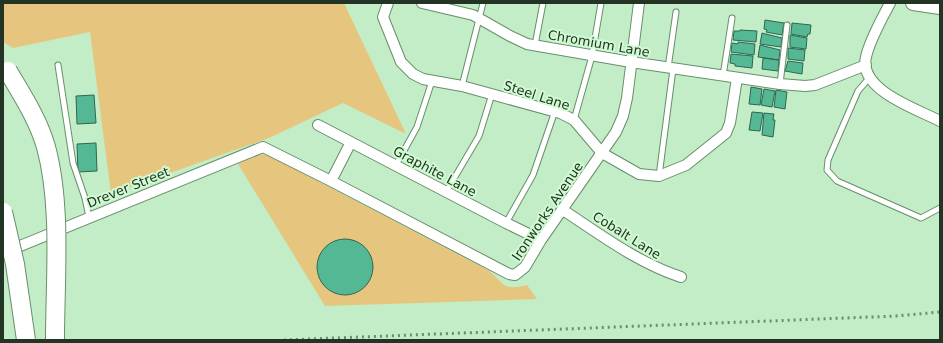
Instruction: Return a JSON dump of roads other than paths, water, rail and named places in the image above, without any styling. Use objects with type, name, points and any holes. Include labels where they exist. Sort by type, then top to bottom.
[{"type":"highway","points":[[8,71],[36,121],[45,146],[51,172],[55,223],[56,340]]},
{"type":"highway","points":[[3,212],[15,264],[26,340]]},
{"type":"main road","points":[[913,3],[940,7]]},
{"type":"street","name":"Steel Lane","points":[[388,3],[383,17],[401,62],[413,74],[432,81],[462,86],[555,111],[574,120],[602,153],[639,174],[659,176],[686,165],[726,133],[730,123],[737,78]]},
{"type":"street","name":"Chromium Lane","points":[[426,3],[459,11],[479,18],[527,44],[592,56],[737,78],[780,84],[805,86],[815,85],[866,65]]},
{"type":"street","name":"Ironworks Avenue","points":[[263,147],[509,274],[515,275],[523,270],[541,240],[616,132],[624,116],[640,3]]},
{"type":"street","points":[[890,3],[866,57],[866,65],[870,77],[874,84],[883,91],[940,121]]},
{"type":"street","name":"Graphite Lane","points":[[318,124],[506,224],[541,240]]},
{"type":"street","points":[[331,181],[352,142]]},
{"type":"street","name":"Drever Street","points":[[3,253],[263,147]]},
{"type":"street","name":"Cobalt Lane","points":[[563,210],[658,270],[681,277]]},
{"type":"lane","points":[[462,86],[483,3]]},
{"type":"lane","points":[[535,45],[543,3]]},
{"type":"lane","points":[[574,120],[592,56],[601,3]]},
{"type":"lane","points":[[659,176],[676,12]]},
{"type":"lane","points":[[723,76],[732,18]]},
{"type":"lane","points":[[780,84],[787,25]]},
{"type":"lane","points":[[58,66],[73,163],[85,198],[89,217]]},
{"type":"lane","points":[[870,77],[858,91],[828,160],[827,170],[837,181],[921,218],[940,208]]},
{"type":"lane","points":[[396,165],[417,127],[432,81]]},
{"type":"lane","points":[[446,192],[479,136],[492,94]]},
{"type":"lane","points":[[506,224],[533,175],[555,111]]},
{"type":"railway","points":[[284,340],[896,316],[940,312]]}]
